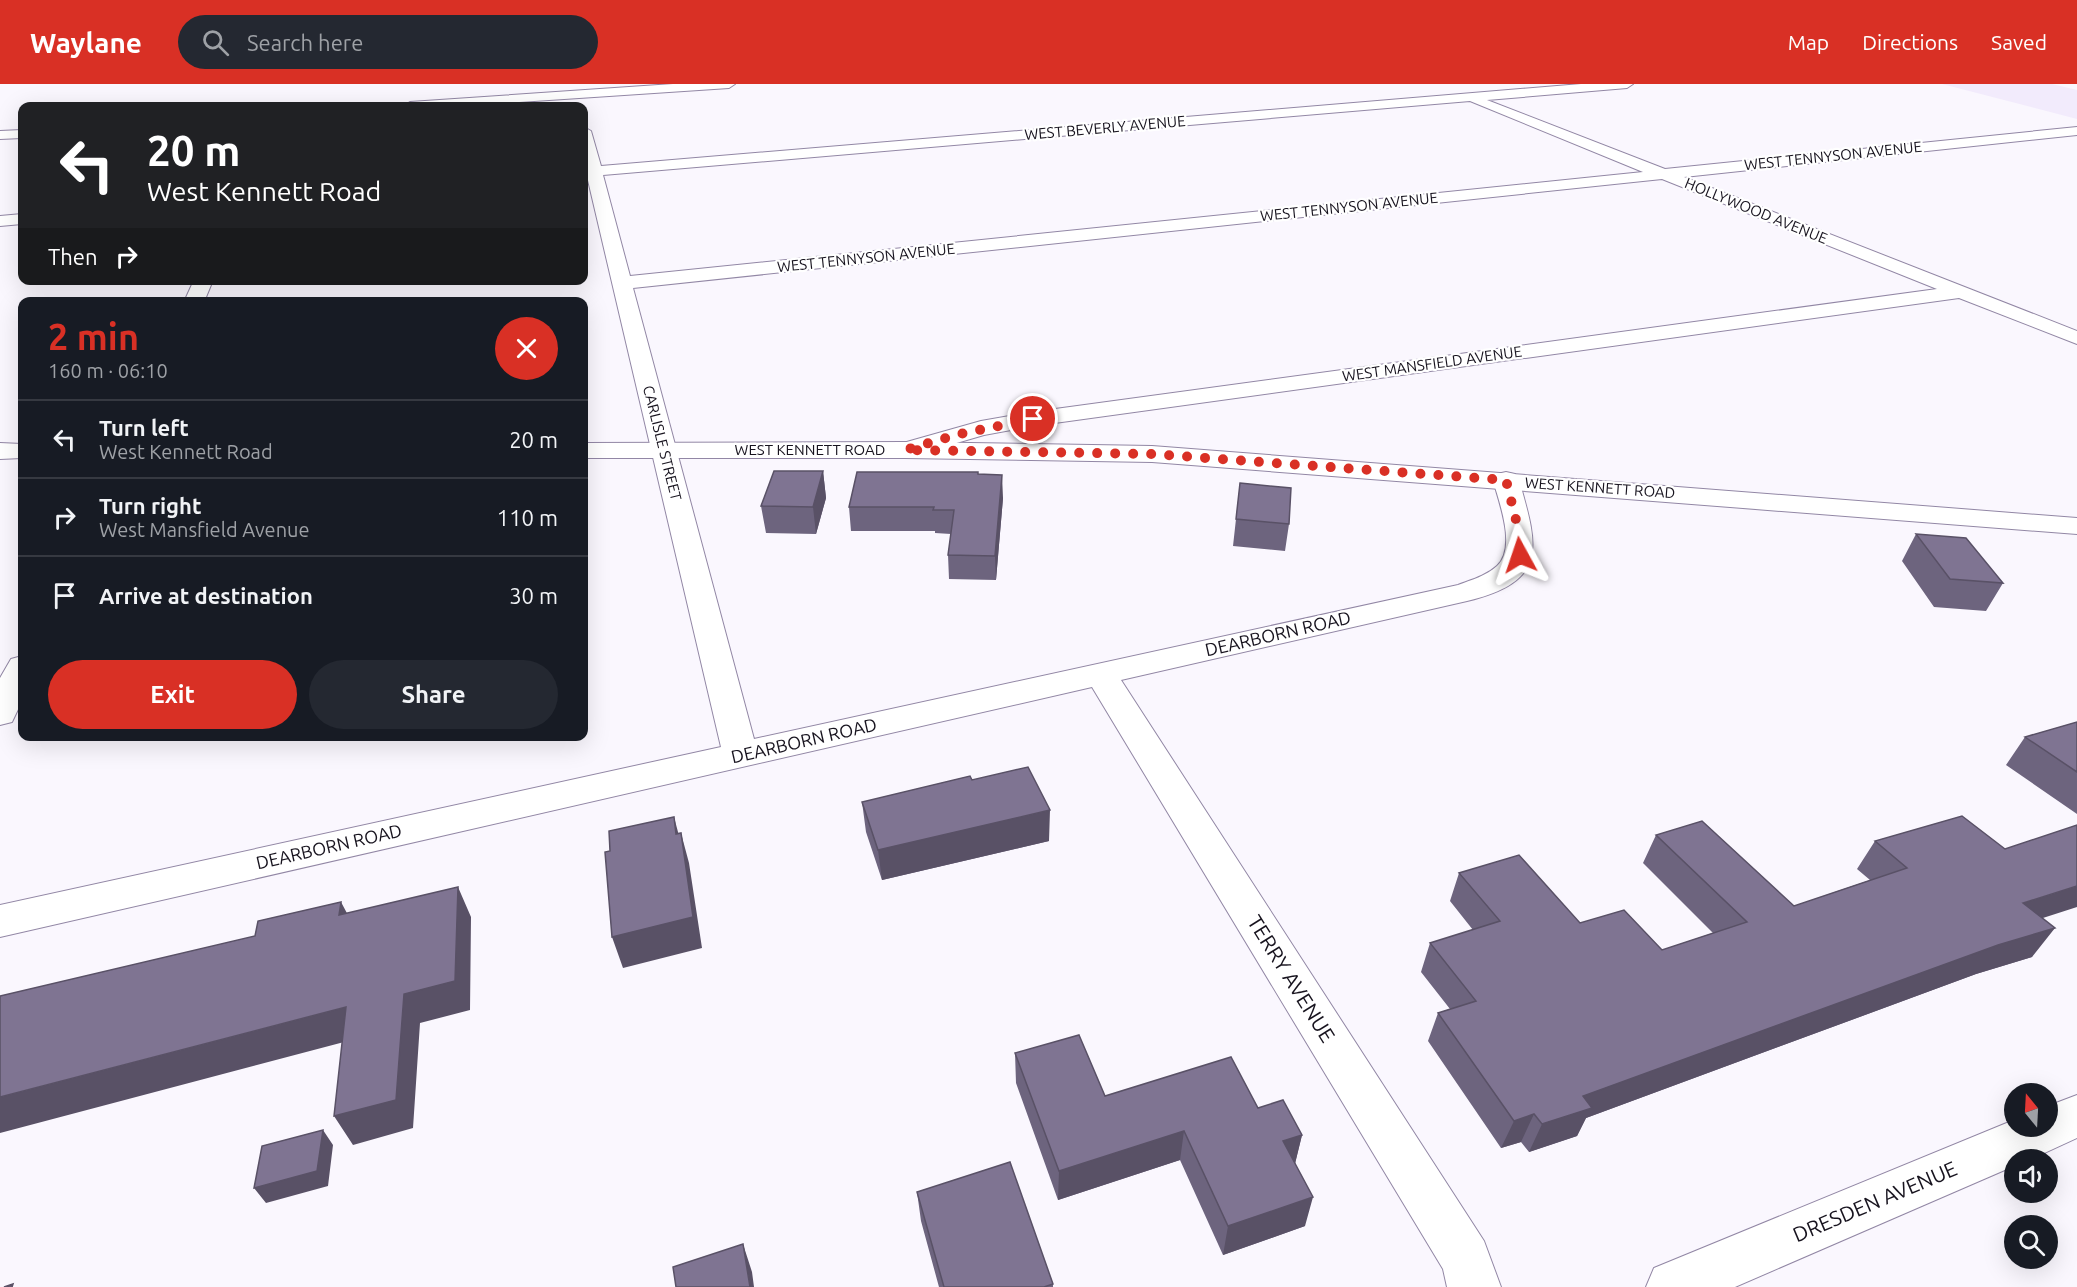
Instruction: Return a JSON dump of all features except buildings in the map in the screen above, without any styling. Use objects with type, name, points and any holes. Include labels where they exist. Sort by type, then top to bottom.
[{"type":"street","points":[[470,102],[729,84]]},
{"type":"street","name":"HOLLYWOOD AVENUE","points":[[1436,84],[2077,338]]},
{"type":"street","name":"WEST BEVERLY AVENUE","points":[[588,171],[1627,84]]},
{"type":"street","name":"WEST TENNYSON AVENUE","points":[[622,283],[2077,131]]},
{"type":"street","points":[[0,135],[18,134]]},
{"type":"street","name":"CARLISLE STREET","points":[[588,171],[622,283],[741,755]]},
{"type":"street","points":[[0,221],[18,219]]},
{"type":"street","name":"WEST MANSFIELD AVENUE","points":[[905,450],[970,431],[1033,419],[1962,292]]},
{"type":"street","name":"WEST KENNETT ROAD","points":[[588,451],[905,450],[1152,454],[2077,526]]},
{"type":"street","points":[[0,451],[18,451]]},
{"type":"street","name":"DEARBORN ROAD","points":[[0,921],[1467,592],[1492,583],[1517,563],[1522,547],[1506,480]]},
{"type":"street","name":"TERRY AVENUE","points":[[1101,674],[1467,1259],[1474,1287]]},
{"type":"street","points":[[0,714],[18,675]]},
{"type":"street","name":"DRESDEN AVENUE","points":[[1672,1287],[2077,1116]]},
{"type":"shaded area","points":[[1942,84],[2052,84],[2077,90],[2077,119]]},
{"type":"route","points":[[1033,419],[960,434],[905,450],[1152,454],[1506,480],[1521,540],[1520,555]]}]
